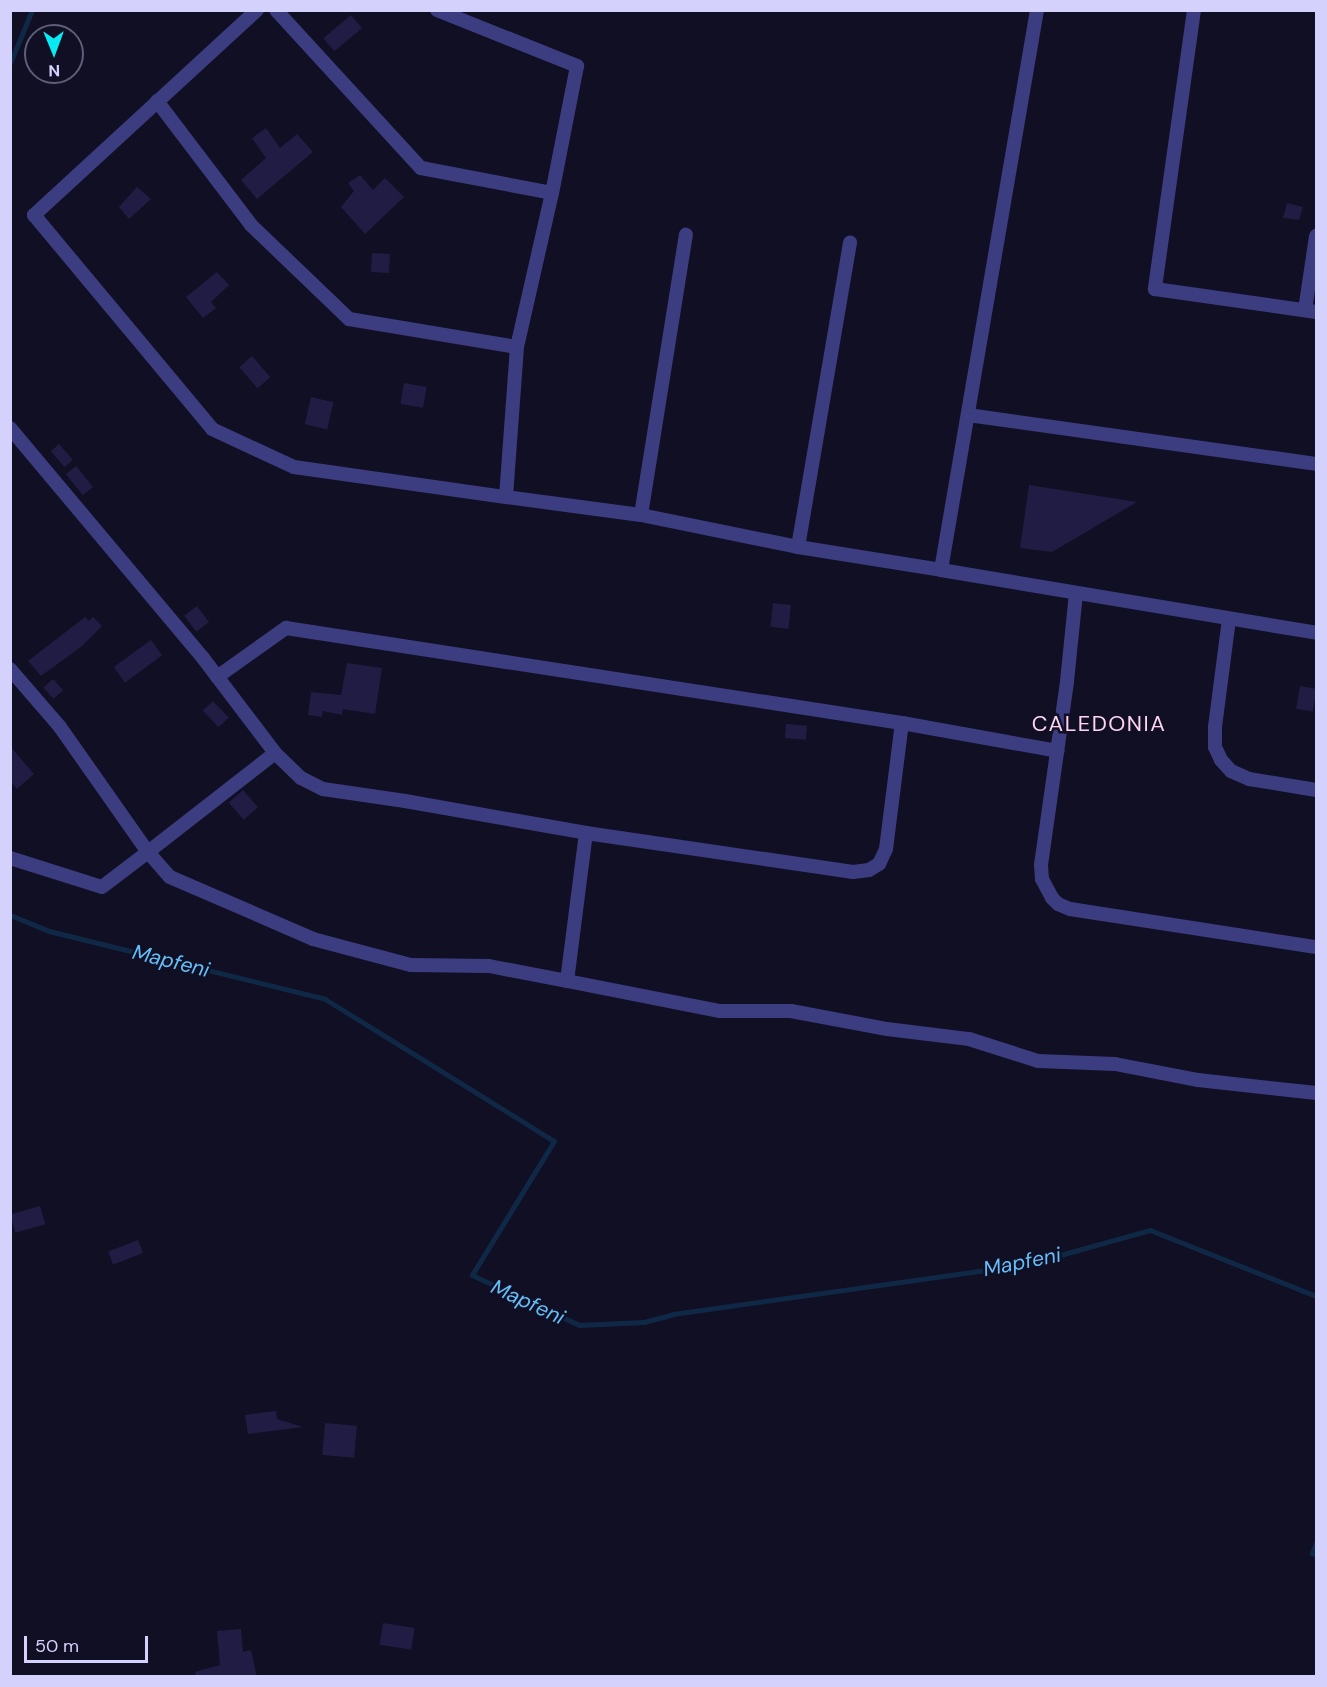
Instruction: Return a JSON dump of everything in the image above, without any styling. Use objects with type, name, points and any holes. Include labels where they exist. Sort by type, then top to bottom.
[{"type":"street","points":[[257,10],[34,215],[212,429],[294,467],[641,515],[798,547],[1317,633]]},
{"type":"street","points":[[276,10],[421,168],[552,193]]},
{"type":"street","points":[[437,10],[577,66],[552,193],[517,348],[506,497]]},
{"type":"street","points":[[942,570],[1037,10]]},
{"type":"street","points":[[1194,10],[1155,289],[1311,311],[1317,236]]},
{"type":"street","points":[[156,101],[251,225],[349,319],[517,348]]},
{"type":"street","points":[[641,515],[686,235]]},
{"type":"street","points":[[798,547],[850,242]]},
{"type":"street","points":[[968,415],[1317,464]]},
{"type":"street","points":[[10,428],[217,677],[275,753],[301,778],[323,789],[586,833],[853,872],[869,870],[879,864],[886,849],[902,723]]},
{"type":"street","points":[[1076,593],[1041,865],[1047,890],[1058,904],[1082,911],[1317,947]]},
{"type":"street","points":[[1229,619],[1215,727],[1215,747],[1221,760],[1231,771],[1249,779],[1317,790]]},
{"type":"street","points":[[217,677],[286,628],[902,723],[1057,751]]},
{"type":"street","points":[[10,669],[60,727],[148,852],[170,877],[313,939],[411,965],[489,966],[720,1011],[791,1011],[887,1029],[969,1040],[1038,1061],[1115,1064],[1198,1080],[1317,1093]]},
{"type":"street","points":[[10,858],[102,887],[275,753]]},
{"type":"street","points":[[567,981],[586,833]]},
{"type":"building","points":[[351,15],[362,28],[334,51],[323,38]]},
{"type":"building","points":[[266,128],[280,148],[297,134],[313,152],[257,199],[241,180],[266,158],[252,138]]},
{"type":"building","points":[[360,175],[373,190],[385,178],[404,197],[365,234],[341,207],[354,191],[348,183]]},
{"type":"building","points":[[137,187],[151,199],[129,219],[119,207]]},
{"type":"building","points":[[1287,203],[1303,207],[1299,220],[1283,218]]},
{"type":"building","points":[[372,253],[390,254],[389,273],[371,272]]},
{"type":"building","points":[[217,272],[229,285],[211,302],[216,308],[203,318],[186,297]]},
{"type":"building","points":[[252,356],[270,377],[258,388],[239,367]]},
{"type":"building","points":[[404,383],[427,387],[423,408],[400,404]]},
{"type":"building","points":[[311,397],[333,402],[327,429],[305,424]]},
{"type":"building","points":[[59,444],[73,460],[64,467],[51,451]]},
{"type":"building","points":[[76,466],[93,487],[83,495],[66,474]]},
{"type":"building","points":[[1029,485],[1137,502],[1052,552],[1020,548]]},
{"type":"building","points":[[773,603],[791,605],[788,629],[770,627]]},
{"type":"building","points":[[197,606],[209,622],[196,632],[184,616]]},
{"type":"building","points":[[85,617],[89,621],[93,617],[102,626],[82,646],[41,676],[28,661]]},
{"type":"building","points":[[151,640],[162,655],[125,682],[114,667]]},
{"type":"building","points":[[347,663],[382,668],[375,714],[343,709],[342,715],[323,711],[322,717],[308,715],[311,692],[341,695]]},
{"type":"building","points":[[53,679],[63,690],[53,699],[43,688]]},
{"type":"building","points":[[1300,686],[1316,689],[1313,712],[1296,709]]},
{"type":"building","points":[[213,701],[229,718],[218,727],[203,711]]},
{"type":"building","points":[[786,724],[807,726],[806,740],[785,738]]},
{"type":"building","points":[[10,746],[34,774],[17,789],[10,781]]},
{"type":"building","points":[[243,790],[258,807],[244,820],[229,802]]},
{"type":"building","points":[[40,1206],[45,1224],[15,1233],[10,1215]]},
{"type":"building","points":[[138,1240],[143,1253],[113,1265],[108,1251]]},
{"type":"building","points":[[276,1411],[277,1419],[303,1427],[248,1434],[245,1415]]},
{"type":"building","points":[[325,1423],[357,1426],[354,1458],[322,1455]]},
{"type":"building","points":[[383,1623],[415,1628],[411,1650],[380,1645]]},
{"type":"building","points":[[241,1629],[243,1652],[251,1650],[257,1677],[196,1677],[195,1672],[220,1665],[217,1631]]},
{"type":"waterway","points":[[10,63],[32,10]]},
{"type":"waterway","name":"Mapfeni","points":[[10,915],[49,931],[325,999],[554,1141],[472,1275],[579,1325],[644,1322],[673,1314],[1028,1264],[1150,1230],[1316,1296]]},
{"type":"waterway","points":[[1316,1543],[1312,1553],[1316,1555]]},
{"type":"district","name":"CALEDONIA","points":[[1099,724]]}]
